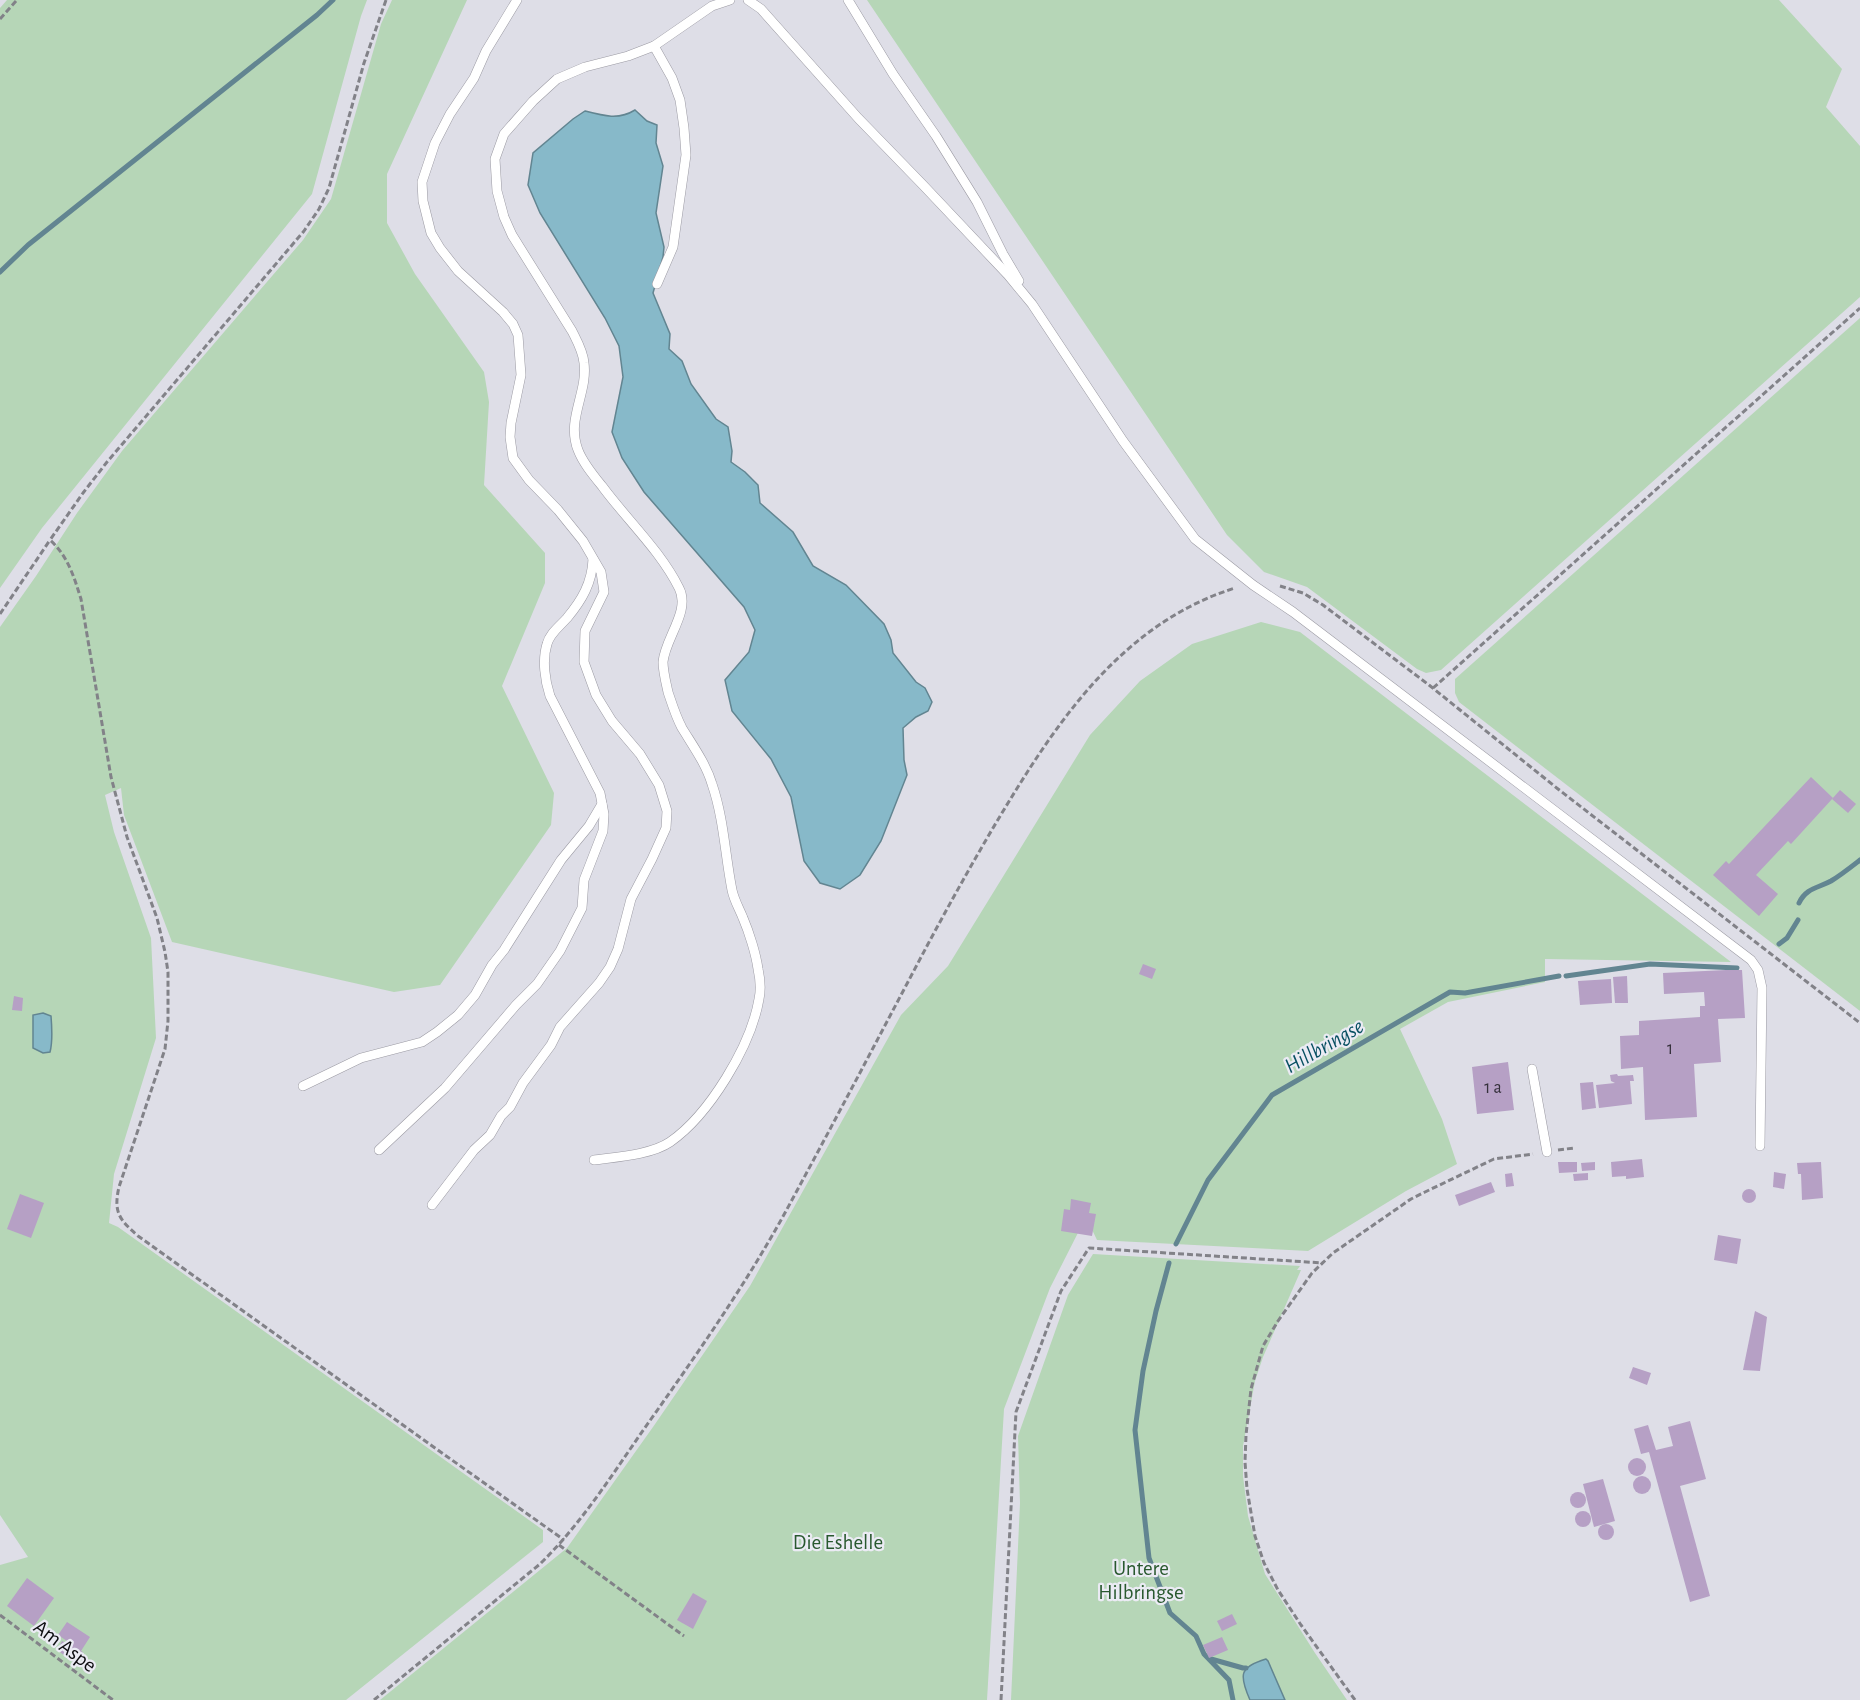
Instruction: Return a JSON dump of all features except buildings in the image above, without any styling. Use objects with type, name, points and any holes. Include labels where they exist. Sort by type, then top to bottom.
[{"type":"lane","points":[[432,1205],[474,1150],[490,1135],[561,1027],[610,967],[618,949],[631,899],[666,828],[668,811],[659,785],[640,754],[596,695],[584,662],[585,631],[604,592],[601,572],[583,541],[558,510],[529,480],[513,458],[511,423],[521,375],[518,335],[513,324],[503,312],[458,271],[440,248],[431,232],[423,201],[422,182],[435,143],[517,0]]},
{"type":"lane","points":[[594,1160],[646,1151],[668,1143],[690,1124],[715,1095],[750,1032],[760,997],[758,968],[744,919],[733,897],[720,812],[712,782],[681,725],[667,690],[663,663],[671,633],[681,613],[683,601],[680,590],[641,532],[607,493],[578,451],[573,433],[574,419],[585,363],[572,331],[512,235],[504,217],[497,191],[495,159],[504,134],[557,79],[585,67],[628,56],[654,46],[712,6],[730,0]]},
{"type":"lane","points":[[748,0],[761,9],[858,118],[939,201],[1032,304]]},
{"type":"lane","points":[[848,0],[893,74],[936,136],[977,202],[1032,304],[1123,441],[1195,538],[1252,585],[1293,612],[1751,960],[1758,970],[1762,987],[1760,1146]]},
{"type":"lane","points":[[654,46],[672,78],[680,100],[686,155],[673,247],[657,284]]},
{"type":"lane","points":[[379,1150],[445,1088],[537,984],[560,951],[582,908],[584,880],[603,831],[604,814],[600,793],[549,696],[545,671],[547,643],[554,630],[566,620],[584,595],[590,580],[593,556]]},
{"type":"lane","points":[[303,1086],[361,1058],[422,1042],[458,1015],[475,995],[561,860],[589,826],[602,804]]},
{"type":"lane","points":[[1532,1069],[1547,1152]]},
{"type":"path","points":[[0,19],[17,0]]},
{"type":"path","points":[[0,614],[107,462],[298,238],[319,209],[333,174],[364,63],[386,0]]},
{"type":"path","points":[[1433,688],[1860,308]]},
{"type":"path","points":[[50,540],[63,553],[81,598],[111,777],[127,837],[157,918],[168,972],[168,1021],[165,1049],[119,1187],[116,1204],[119,1216],[125,1225],[138,1236],[564,1540]]},
{"type":"path","points":[[374,1700],[515,1586],[564,1540],[598,1496],[754,1268],[960,886],[1004,809],[1060,723],[1118,658],[1156,627],[1212,595],[1264,584],[1286,587],[1303,593],[1323,605],[1433,688],[1567,796],[1860,1023]]},
{"type":"path","points":[[1355,1700],[1278,1590],[1264,1563],[1255,1536],[1246,1480],[1245,1436],[1251,1389],[1263,1346],[1312,1273],[1333,1253],[1411,1199],[1494,1159],[1574,1148]]},
{"type":"path","points":[[1001,1700],[1016,1412],[1061,1292],[1089,1248],[1323,1263]]},
{"type":"path","points":[[559,1545],[684,1636]]},
{"type":"path","name":"Am Aspe","points":[[0,1615],[113,1700]]},
{"type":"green space","points":[[7,0],[367,0],[312,194],[42,528],[0,588],[0,8]]},
{"type":"green space","points":[[392,0],[467,0],[387,174],[387,223],[415,274],[484,372],[489,402],[484,485],[545,553],[545,583],[502,686],[554,793],[551,825],[440,985],[394,992],[172,942],[124,815],[121,788],[105,795],[114,832],[151,938],[156,1038],[114,1174],[109,1223],[118,1227],[543,1530],[543,1542],[346,1700],[0,1700],[0,1565],[28,1557],[0,1515],[0,627],[122,451],[303,240],[331,199],[381,24]]},
{"type":"green space","points":[[867,0],[1779,0],[1842,69],[1826,107],[1860,146],[1860,297],[1441,670],[1426,673],[1417,669],[1307,587],[1264,572],[1227,535]]},
{"type":"green space","points":[[1860,318],[1860,1011],[1459,702],[1455,693],[1455,679]]},
{"type":"green space","name":"Die Eshelle","points":[[1261,622],[1300,632],[1731,962],[1545,959],[1545,982],[1448,1002],[1400,1029],[1442,1119],[1457,1164],[1406,1191],[1308,1251],[1097,1240],[1086,1217],[1050,1288],[1004,1409],[987,1700],[380,1700],[567,1548],[750,1286],[901,1015],[948,966],[1090,735],[1140,681],[1192,644]]},
{"type":"green space","name":"Untere Hilbringse","points":[[1093,1254],[1300,1266],[1297,1270],[1301,1270],[1255,1381],[1243,1446],[1243,1476],[1248,1516],[1265,1574],[1347,1700],[1011,1700],[1020,1503],[1018,1436],[1068,1295]]},
{"type":"water","points":[[635,110],[647,121],[657,125],[656,143],[663,166],[656,213],[664,247],[653,293],[670,334],[669,349],[682,361],[691,384],[716,419],[728,427],[732,451],[731,462],[758,485],[760,503],[793,532],[813,566],[846,585],[884,624],[891,640],[893,653],[916,682],[925,688],[932,702],[928,711],[903,728],[907,775],[881,841],[860,875],[840,889],[820,883],[804,861],[791,797],[771,759],[732,711],[725,680],[749,652],[755,630],[744,607],[644,492],[622,458],[612,432],[623,377],[619,346],[605,318],[540,213],[528,185],[533,153],[573,119],[585,111],[605,116],[617,116]]},
{"type":"water","points":[[43,1013],[51,1016],[52,1043],[50,1052],[43,1053],[33,1048],[33,1015]]},
{"type":"water","points":[[1266,1659],[1285,1700],[1250,1700],[1244,1684],[1244,1673],[1251,1665]]},
{"type":"waterway","points":[[0,272],[28,245],[333,0]]},
{"type":"waterway","name":"Hillbringse","points":[[1799,903],[1809,891],[1831,881],[1860,860]]},
{"type":"waterway","name":"Hillbringse","points":[[1779,944],[1787,938],[1798,920]]},
{"type":"waterway","name":"Hillbringse","points":[[1566,976],[1650,964],[1737,968]]},
{"type":"waterway","name":"Hillbringse","points":[[1176,1244],[1208,1180],[1272,1095],[1450,992],[1465,993],[1559,976]]},
{"type":"waterway","name":"Hillbringse","points":[[1169,1263],[1143,1371],[1135,1430],[1149,1558],[1170,1613],[1196,1636],[1204,1654],[1229,1680],[1233,1700]]},
{"type":"waterway","points":[[1211,1659],[1246,1668]]}]
